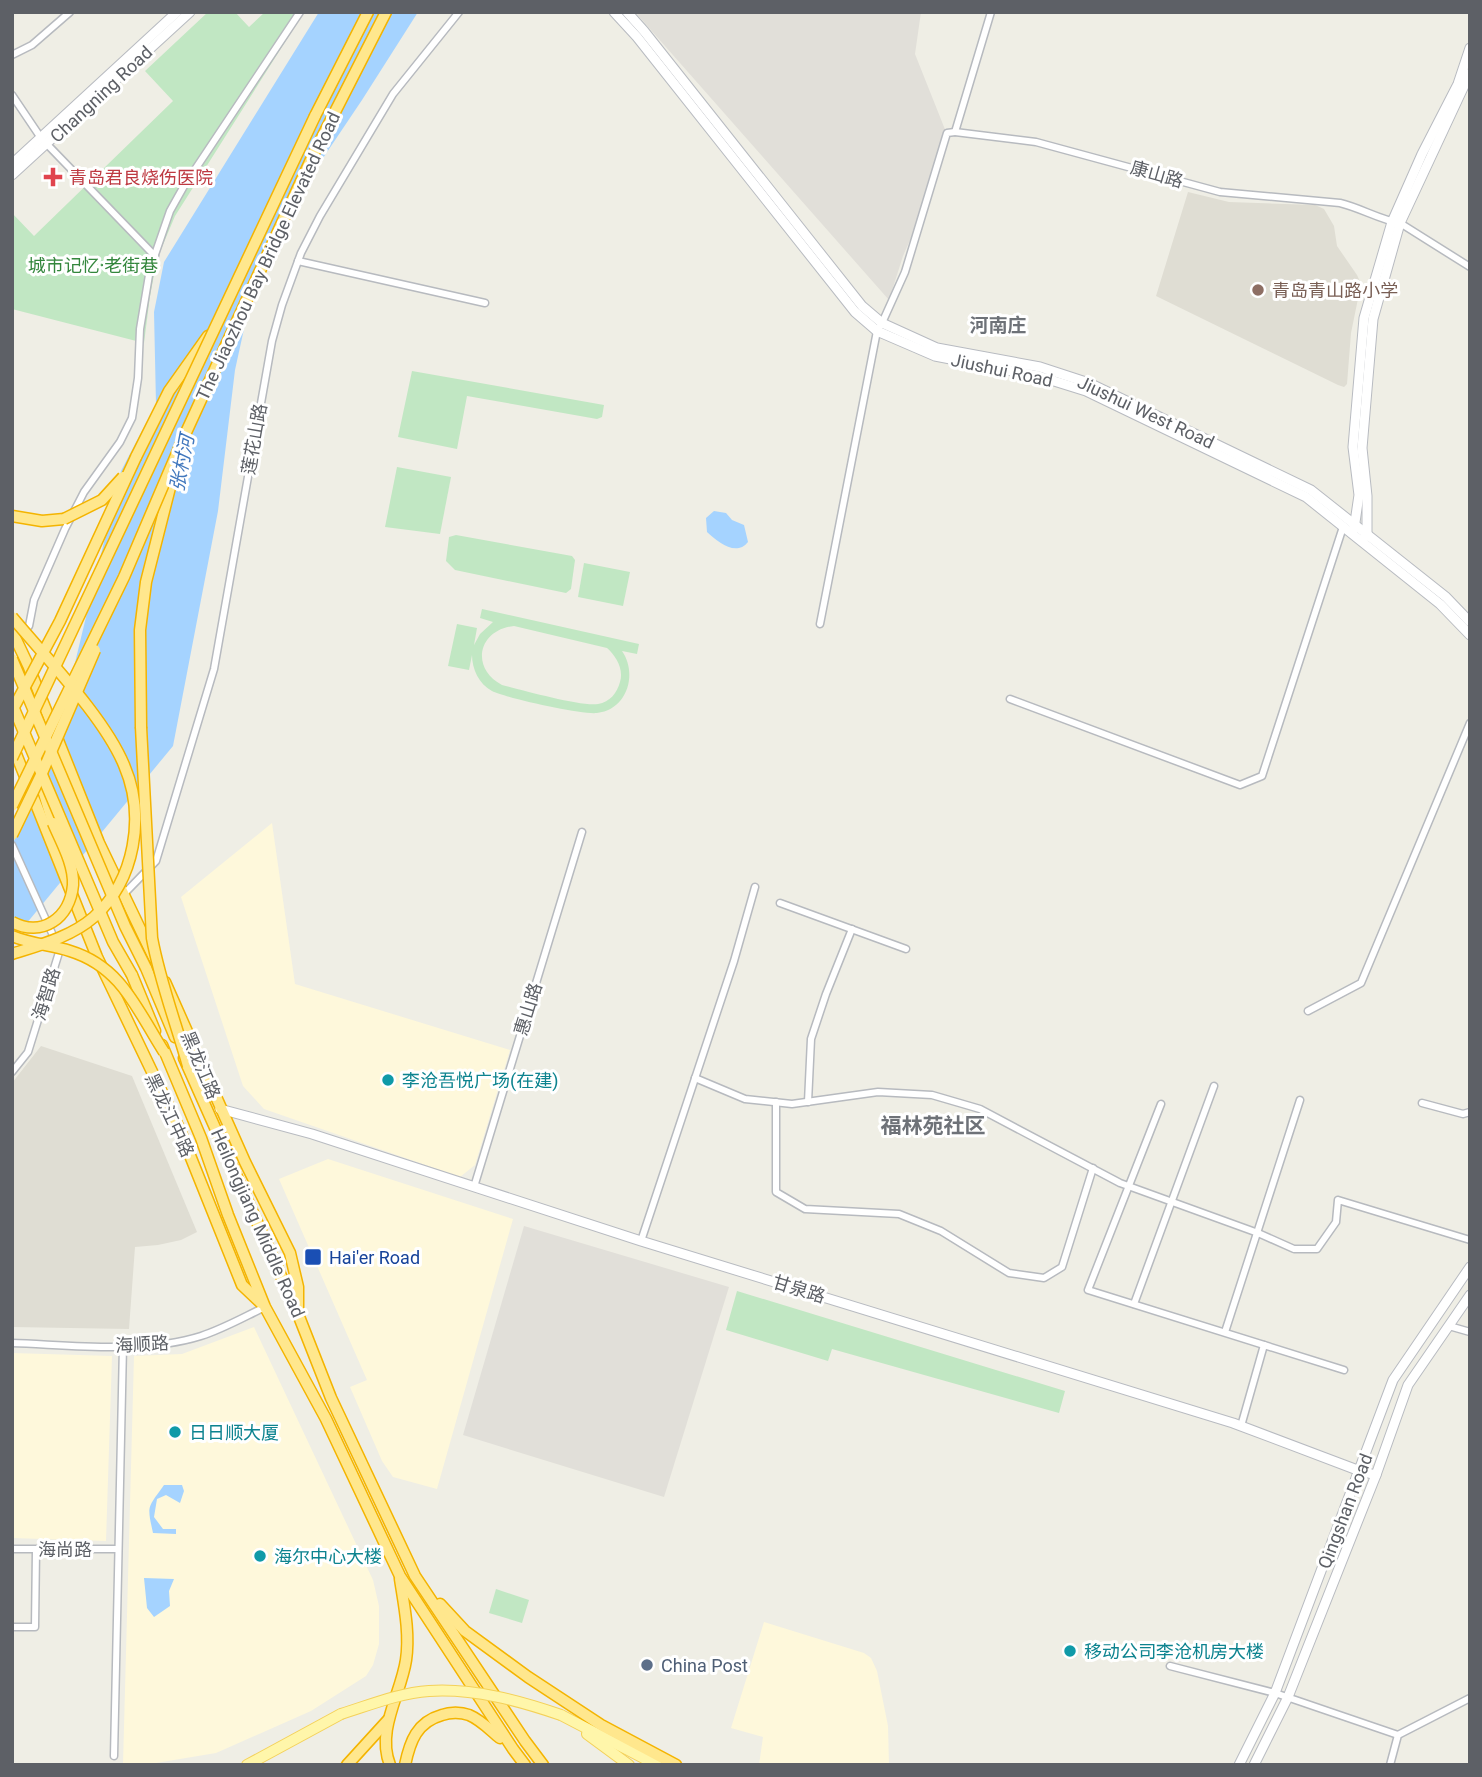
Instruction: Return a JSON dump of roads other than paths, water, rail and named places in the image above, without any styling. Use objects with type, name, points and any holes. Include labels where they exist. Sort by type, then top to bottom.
[{"type":"highway","name":"The Jiaozhou Bay Bridge Elevated Road","points":[[12,758],[212,331],[368,12]]},
{"type":"highway","name":"The Jiaozhou Bay Bridge Elevated Road","points":[[12,806],[124,577],[183,439],[314,153],[386,12]]},
{"type":"highway","points":[[12,711],[60,621],[169,391],[212,331]]},
{"type":"highway","points":[[183,439],[146,582],[139,630],[139,681],[152,939],[157,967],[188,1066]]},
{"type":"highway","points":[[12,516],[42,521],[64,519],[102,500],[119,482],[136,457]]},
{"type":"highway","points":[[12,835],[88,668],[124,577]]},
{"type":"highway","points":[[12,617],[86,706],[114,745],[125,766],[131,789],[135,830],[130,864],[110,900],[79,928],[51,942],[12,954]]},
{"type":"highway","points":[[12,631],[123,896]]},
{"type":"highway","name":"Heilongjiang Middle Road","points":[[12,659],[125,926],[298,1314],[331,1398],[415,1576],[543,1765]]},
{"type":"highway","name":"Heilongjiang Middle Road","points":[[12,704],[113,942],[132,975],[201,1138],[265,1307],[326,1419],[400,1576],[525,1765]]},
{"type":"highway","points":[[12,922],[30,929],[41,929],[52,924],[64,911],[73,885],[70,864],[53,823],[20,722]]},
{"type":"highway","name":"黑龙江中路","points":[[12,744],[81,918],[137,1043],[179,1128],[242,1285],[265,1307]]},
{"type":"highway","name":"黑龙江路","points":[[123,896],[171,992],[220,1109],[290,1253],[298,1287],[298,1314]]},
{"type":"highway","points":[[12,936],[69,950],[110,970],[124,987],[164,1052]]},
{"type":"highway","points":[[390,1765],[386,1755],[388,1720],[406,1659],[407,1627],[400,1576]]},
{"type":"highway","points":[[415,1576],[464,1631],[601,1725],[676,1765]]},
{"type":"highway","points":[[405,1765],[409,1745],[417,1729],[432,1718],[448,1713],[467,1714],[482,1722],[513,1749]]},
{"type":"highway","points":[[347,1765],[388,1720]]},
{"type":"main road","name":"Changning Road","points":[[12,175],[177,12]]},
{"type":"main road","name":"Changning Road","points":[[12,164],[44,141],[190,12]]},
{"type":"main road","name":"Jiushui Road","points":[[614,12],[638,37],[855,312],[935,356],[1038,376],[1086,391],[1306,497],[1343,527],[1354,529]]},
{"type":"main road","name":"Jiushui West Road","points":[[626,12],[653,41],[880,327],[937,348],[1040,367],[1089,383],[1311,490],[1364,538],[1446,597],[1470,622]]},
{"type":"main road","points":[[1354,529],[1359,495],[1353,447],[1364,318],[1422,154],[1458,83],[1470,48]]},
{"type":"main road","points":[[1470,73],[1396,222],[1373,319],[1362,448],[1367,496],[1364,538],[1440,604],[1470,635]]},
{"type":"main road","name":"甘泉路","points":[[220,1109],[312,1134],[641,1241],[1241,1426],[1376,1475]]},
{"type":"main road","name":"Qingshan Road","points":[[1239,1765],[1275,1693],[1393,1380],[1470,1267]]},
{"type":"main road","name":"Qingshan Road","points":[[1254,1765],[1288,1697],[1376,1475],[1408,1385],[1470,1295]]},
{"type":"main road","points":[[247,1765],[341,1714],[396,1697],[429,1691],[464,1692],[526,1703],[561,1716],[657,1765]]},
{"type":"main road","points":[[561,1716],[629,1765]]},
{"type":"street","points":[[12,55],[32,45],[70,12]]},
{"type":"street","points":[[19,647],[19,636],[29,626],[34,600],[65,529],[84,492],[120,442],[132,418],[138,378],[140,329],[150,269],[170,211],[300,12]]},
{"type":"street","name":"莲花山路","points":[[81,918],[123,896],[156,861],[214,669],[272,341],[298,261],[320,216],[393,94],[458,12]]},
{"type":"street","points":[[820,624],[880,327],[905,272],[947,133],[955,132],[991,12]]},
{"type":"street","points":[[12,95],[44,141],[155,256]]},
{"type":"street","name":"康山路","points":[[955,132],[1036,142],[1220,192],[1359,207],[1396,222],[1470,267]]},
{"type":"street","points":[[298,261],[485,303]]},
{"type":"street","points":[[1010,699],[1240,785],[1262,776],[1343,527]]},
{"type":"street","points":[[1308,1011],[1361,983],[1470,723]]},
{"type":"street","name":"惠山路","points":[[474,1186],[582,832]]},
{"type":"street","points":[[12,845],[60,951]]},
{"type":"street","points":[[641,1241],[734,961],[755,887]]},
{"type":"street","points":[[780,903],[906,949]]},
{"type":"street","name":"海智路","points":[[12,1072],[28,1052],[63,942],[81,918]]},
{"type":"street","points":[[808,1102],[811,1039],[852,929]]},
{"type":"street","points":[[695,1078],[745,1099],[792,1104],[878,1092],[932,1096],[980,1109],[1129,1186],[1258,1233],[1294,1249],[1317,1249],[1336,1222],[1338,1200],[1470,1240]]},
{"type":"street","points":[[1134,1304],[1214,1086]]},
{"type":"street","points":[[1225,1332],[1300,1100]]},
{"type":"street","points":[[776,1102],[776,1192],[805,1209],[899,1214],[942,1231],[1009,1273],[1044,1278],[1062,1267],[1093,1168]]},
{"type":"street","points":[[1422,1103],[1463,1114],[1470,1112]]},
{"type":"street","points":[[1161,1104],[1088,1290],[1345,1370]]},
{"type":"street","name":"海顺路","points":[[12,1343],[123,1346],[173,1343],[202,1336],[265,1307]]},
{"type":"street","points":[[1449,1325],[1470,1332]]},
{"type":"street","points":[[1241,1426],[1264,1345]]},
{"type":"street","points":[[114,1756],[123,1346]]},
{"type":"street","name":"海尚路","points":[[12,1549],[118,1549]]},
{"type":"street","points":[[12,1627],[35,1627],[36,1550]]},
{"type":"street","points":[[1170,1665],[1275,1693],[1398,1735],[1470,1698]]},
{"type":"street","points":[[1390,1765],[1398,1735]]},
{"type":"water","name":"张村河","points":[[319,12],[418,12],[274,231],[258,265],[235,370],[218,511],[173,746],[12,941],[12,846],[62,717],[121,471],[156,404],[154,312],[164,262]]},
{"type":"water","points":[[714,511],[726,513],[732,520],[744,525],[748,542],[733,548],[722,544],[707,532],[706,518]]},
{"type":"water","points":[[164,1485],[182,1485],[184,1491],[180,1503],[166,1495],[157,1499],[154,1517],[163,1529],[176,1529],[176,1534],[153,1533],[150,1508]]},
{"type":"water","points":[[144,1578],[174,1579],[169,1591],[170,1606],[154,1617],[147,1608]]},
{"type":"place","name":"青岛君良烧伤医院","points":[[53,177]]},
{"type":"place","name":"青岛青山路小学","points":[[1258,290]]},
{"type":"place","name":"李沧吾悦广场(在建)","points":[[388,1080]]},
{"type":"place","name":"Hai'er Road","points":[[313,1257]]},
{"type":"place","name":"日日顺大厦","points":[[175,1432]]},
{"type":"place","name":"海尔中心大楼","points":[[260,1556]]},
{"type":"place","name":"移动公司李沧机房大楼","points":[[1070,1651]]},
{"type":"place","name":"China Post","points":[[647,1665]]},
{"type":"district","name":"河南庄","points":[[998,325]]},
{"type":"district","name":"福林苑社区","points":[[933,1126]]},
{"type":"park label","name":"城市记忆·老街巷","points":[[93,265]]}]
